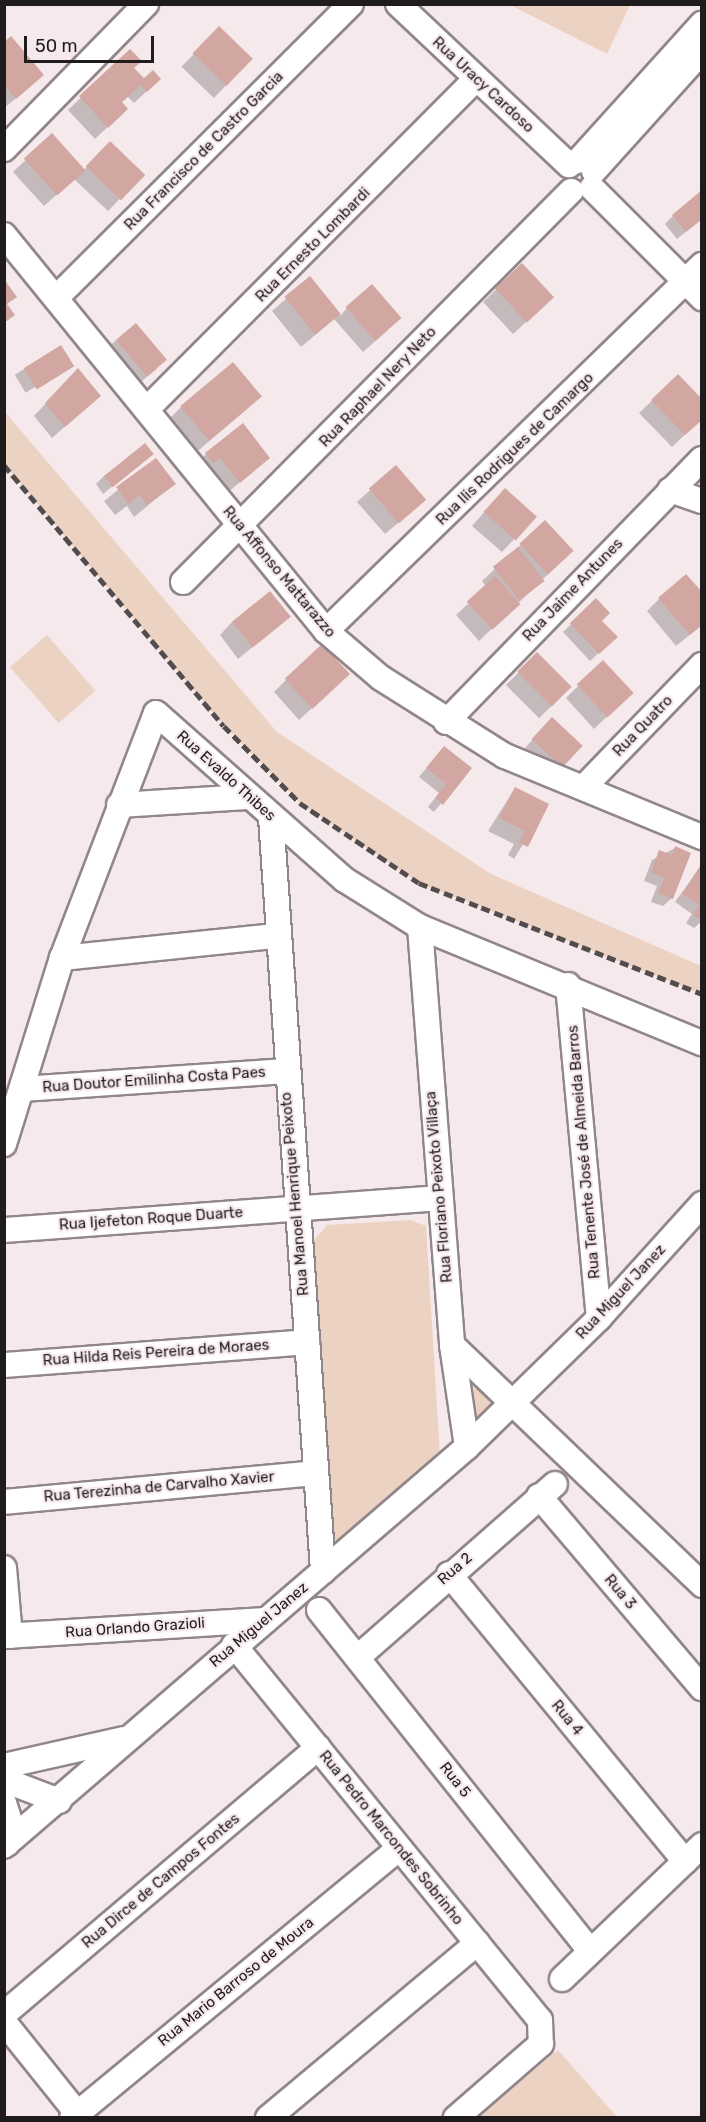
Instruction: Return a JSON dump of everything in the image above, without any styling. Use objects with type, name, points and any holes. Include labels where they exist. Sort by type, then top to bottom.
[{"type":"street","points":[[4,149],[146,4]]},
{"type":"street","name":"Rua Francisco de Castro Garcia","points":[[57,297],[351,4]]},
{"type":"street","name":"Rua Uracy Cardoso","points":[[398,4],[581,175],[693,290]]},
{"type":"street","points":[[581,175],[702,24]]},
{"type":"street","points":[[581,175],[702,51]]},
{"type":"street","name":"Rua Ernesto Lombardi","points":[[147,409],[476,79]]},
{"type":"street","name":"Rua Raphael Nery Neto","points":[[183,582],[240,528],[581,175]]},
{"type":"street","name":"Rua Affonso Mattarazzo","points":[[4,235],[57,297],[240,528],[326,631],[446,722],[505,756],[702,837]]},
{"type":"street","name":"Rua Ilis Rodrigues de Camargo","points":[[326,631],[693,290],[702,265]]},
{"type":"street","name":"Rua Jaime Antunes","points":[[446,722],[702,459]]},
{"type":"street","points":[[670,490],[702,501]]},
{"type":"street","name":"Rua Quatro","points":[[584,787],[702,665]]},
{"type":"street","name":"Rua Evaldo Thibes","points":[[4,1144],[62,958],[156,713],[247,797],[345,880],[420,927],[568,985],[702,1043]]},
{"type":"street","points":[[119,805],[247,797]]},
{"type":"street","name":"Rua Manoel Henrique Peixoto","points":[[271,817],[285,1071],[298,1209],[314,1473],[323,1571]]},
{"type":"street","name":"Rua Floriano Peixoto Villaça","points":[[420,927],[452,1345],[467,1447]]},
{"type":"street","points":[[62,958],[276,936]]},
{"type":"street","name":"Rua Tenente José de Almeida Barros","points":[[568,985],[599,1318]]},
{"type":"street","name":"Rua Doutor Emilinha Costa Paes","points":[[23,1089],[285,1071]]},
{"type":"street","name":"Rua Ijefeton Roque Duarte","points":[[4,1230],[439,1198]]},
{"type":"street","name":"Rua Miguel Janez","points":[[6,1845],[59,1801],[234,1645],[467,1447],[599,1318],[702,1204]]},
{"type":"street","name":"Rua Hilda Reis Pereira de Moraes","points":[[4,1365],[307,1342]]},
{"type":"street","points":[[452,1345],[702,1585]]},
{"type":"street","name":"Rua Terezinha de Carvalho Xavier","points":[[4,1502],[314,1473]]},
{"type":"street","name":"Rua 2","points":[[358,1657],[449,1574],[547,1490]]},
{"type":"street","name":"Rua 3","points":[[547,1490],[702,1688]]},
{"type":"street","points":[[4,1568],[7,1636]]},
{"type":"street","name":"Rua 4","points":[[449,1574],[693,1853]]},
{"type":"street","name":"Rua 5","points":[[319,1610],[589,1950]]},
{"type":"street","name":"Rua Orlando Grazioli","points":[[7,1636],[266,1620]]},
{"type":"street","name":"Rua Pedro Marcondes Sobrinho","points":[[234,1645],[477,1943],[544,2032],[541,2044],[456,2118]]},
{"type":"street","points":[[4,1766],[58,1758],[132,1736]]},
{"type":"street","name":"Rua Dirce de Campos Fontes","points":[[4,2014],[318,1748]]},
{"type":"street","points":[[4,1780],[59,1801]]},
{"type":"street","points":[[4,1803],[11,1824],[6,1845]]},
{"type":"street","name":"Rua Mario Barroso de Moura","points":[[77,2116],[399,1848]]},
{"type":"street","points":[[562,1979],[589,1950],[693,1853]]},
{"type":"street","points":[[268,2118],[477,1943]]},
{"type":"street","points":[[4,2022],[77,2116]]},
{"type":"shaded area","points":[[508,4],[630,4],[630,5],[607,54]]},
{"type":"shaded area","points":[[5,412],[277,732],[491,874],[701,966],[701,994],[419,883],[300,803],[224,726],[5,465]]},
{"type":"shaded area","points":[[47,635],[96,691],[59,723],[10,667]]},
{"type":"shaded area","points":[[410,1220],[426,1226],[440,1457],[339,1545],[334,1537],[312,1243],[327,1225]]},
{"type":"shaded area","points":[[476,1388],[494,1403],[475,1418],[467,1390]]},
{"type":"shaded area","points":[[558,2050],[617,2117],[478,2117]]},
{"type":"building","points":[[219,26],[253,59],[226,86],[193,53]]},
{"type":"building","points":[[11,36],[44,75],[16,99],[4,85],[4,42]]},
{"type":"building","points":[[130,49],[142,61],[134,68],[144,78],[153,70],[161,79],[147,92],[141,85],[122,102],[128,109],[108,128],[79,96]]},
{"type":"building","points":[[52,133],[85,170],[57,196],[24,158]]},
{"type":"building","points":[[110,141],[145,175],[121,200],[86,166]]},
{"type":"building","points":[[702,190],[702,219],[686,232],[672,215]]},
{"type":"building","points":[[522,263],[554,297],[527,323],[495,288]]},
{"type":"building","points":[[310,276],[341,314],[315,335],[284,297]]},
{"type":"building","points":[[4,279],[17,297],[7,304],[15,315],[4,323]]},
{"type":"building","points":[[372,284],[402,318],[375,341],[346,307]]},
{"type":"building","points":[[136,323],[167,360],[147,376],[116,340]]},
{"type":"building","points":[[61,345],[74,366],[37,390],[24,368]]},
{"type":"building","points":[[233,362],[262,396],[209,441],[180,406]]},
{"type":"building","points":[[78,368],[101,396],[65,427],[45,403]]},
{"type":"building","points":[[678,374],[702,399],[702,420],[685,435],[651,400]]},
{"type":"building","points":[[243,423],[270,458],[240,483],[220,458],[213,463],[205,453]]},
{"type":"building","points":[[145,443],[154,454],[113,487],[104,476]]},
{"type":"building","points":[[156,458],[176,484],[147,505],[140,495],[128,504],[116,487]]},
{"type":"building","points":[[396,465],[426,500],[399,523],[369,489]]},
{"type":"building","points":[[505,488],[537,517],[516,541],[484,512]]},
{"type":"building","points":[[545,520],[574,551],[548,575],[519,544]]},
{"type":"building","points":[[518,547],[544,581],[519,601],[493,567]]},
{"type":"building","points":[[686,574],[702,592],[702,625],[690,635],[658,598]]},
{"type":"building","points":[[495,576],[520,604],[492,630],[467,601]]},
{"type":"building","points":[[270,591],[291,617],[253,647],[232,622]]},
{"type":"building","points":[[596,598],[610,613],[602,621],[618,637],[599,654],[570,623]]},
{"type":"building","points":[[322,644],[350,674],[313,709],[285,679]]},
{"type":"building","points":[[537,652],[572,687],[552,706],[517,672]]},
{"type":"building","points":[[603,660],[634,693],[607,717],[577,685]]},
{"type":"building","points":[[552,717],[583,746],[562,768],[532,739]]},
{"type":"building","points":[[444,746],[472,768],[443,805],[435,798],[446,784],[426,768]]},
{"type":"building","points":[[515,787],[549,804],[528,847],[519,843],[525,831],[499,818]]},
{"type":"building","points":[[675,846],[691,853],[673,899],[658,893],[664,878],[651,872],[659,850],[672,855]]},
{"type":"building","points":[[702,863],[702,920],[693,915],[699,905],[682,894]]},
{"type":"railway","points":[[4,465],[224,726],[300,803],[419,883],[702,994]]}]
